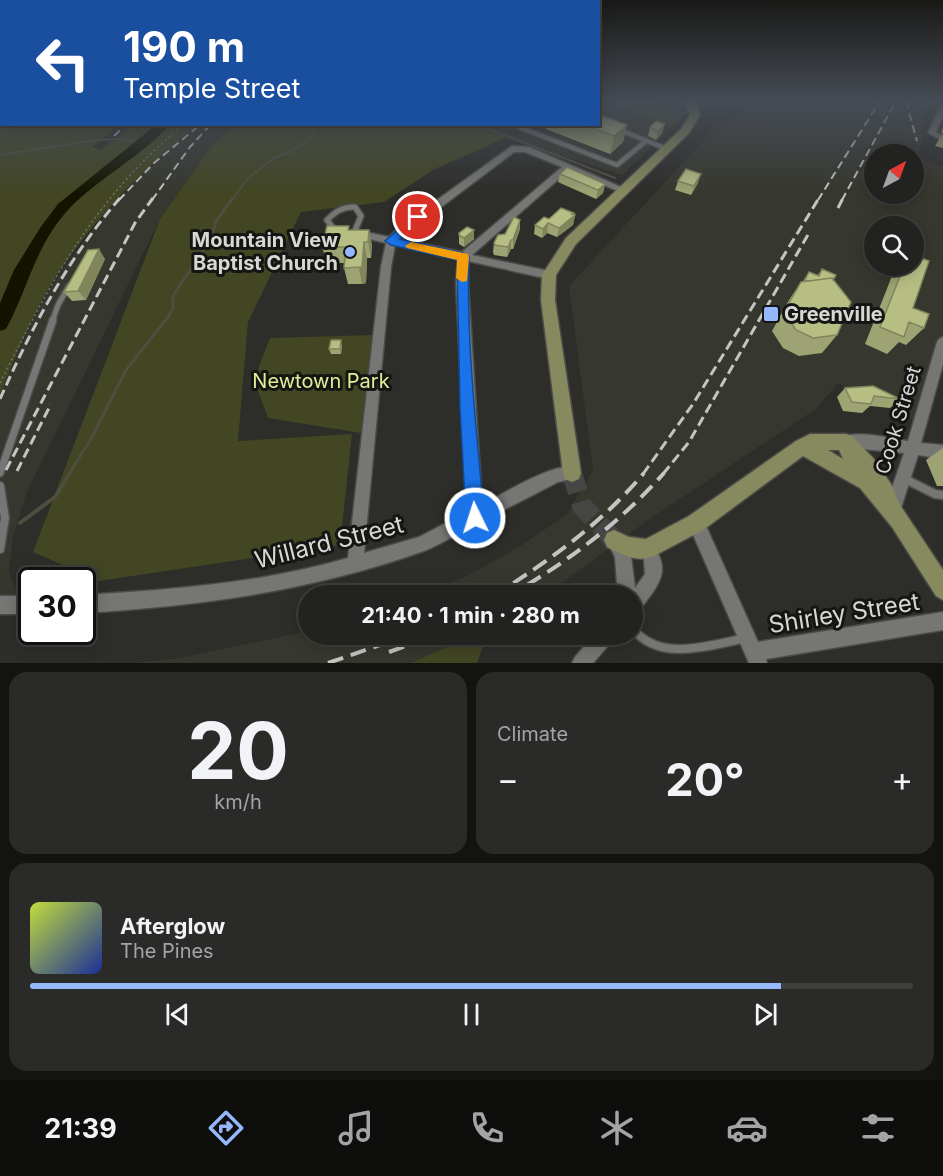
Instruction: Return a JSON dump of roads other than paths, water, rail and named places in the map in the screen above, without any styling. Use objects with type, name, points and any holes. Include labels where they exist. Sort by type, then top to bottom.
[{"type":"street","points":[[572,473],[548,300],[549,275],[571,241],[683,132]]},
{"type":"street","points":[[355,565],[386,267],[391,241],[418,217],[503,153],[512,149],[521,148],[623,190]]},
{"type":"street","points":[[475,518],[468,418],[463,257],[568,167]]},
{"type":"street","points":[[333,228],[549,275]]},
{"type":"street","name":"Cook Street","points":[[892,510],[943,342]]},
{"type":"street","points":[[614,540],[627,547],[647,549],[696,524],[810,442],[913,447],[943,452]]},
{"type":"street","points":[[846,442],[849,459],[872,492]]},
{"type":"street","points":[[846,442],[866,460],[886,490],[892,510]]},
{"type":"street","points":[[802,447],[851,472],[892,510],[943,589]]},
{"type":"street","name":"Willard Street","points":[[96,603],[149,600],[234,590],[317,575],[355,565],[421,544],[555,475],[572,473]]},
{"type":"street","points":[[696,524],[753,651]]},
{"type":"street","points":[[614,540],[623,556],[626,585]]},
{"type":"street","points":[[643,591],[654,577],[652,558],[647,549]]},
{"type":"street","points":[[0,605],[18,605]]},
{"type":"street","name":"Shirley Street","points":[[753,651],[943,621]]},
{"type":"street","points":[[581,663],[597,645]]},
{"type":"lane","points":[[532,132],[617,165],[646,141]]},
{"type":"lane","points":[[624,132],[667,149]]},
{"type":"lane","points":[[333,228],[327,220],[342,207],[348,205],[357,209],[361,215],[361,221],[354,233]]},
{"type":"lane","points":[[0,473],[58,305],[73,279]]},
{"type":"lane","points":[[903,478],[935,494],[943,495]]},
{"type":"lane","points":[[0,486],[5,518],[0,549]]},
{"type":"lane","points":[[643,640],[649,646],[663,651],[753,651]]},
{"type":"waterway","points":[[0,324],[22,270],[45,231],[63,207],[155,132]]},
{"type":"waterway","points":[[232,200],[247,179],[274,158],[292,151],[314,132]]},
{"type":"waterway","points":[[496,132],[615,178]]},
{"type":"waterway","points":[[0,155],[96,140],[118,139],[141,142]]},
{"type":"waterway","points":[[69,474],[91,439],[126,370],[168,317],[173,308],[173,296],[212,237],[216,221],[233,198]]},
{"type":"waterway","points":[[20,523],[55,497],[70,473]]},
{"type":"tunnel","points":[[572,473],[582,506],[614,540]]},
{"type":"railway","points":[[114,136],[118,132]]},
{"type":"railway","points":[[119,200],[154,163],[191,132]]},
{"type":"railway","points":[[152,200],[190,147],[204,132]]},
{"type":"railway","points":[[818,200],[861,132]]},
{"type":"railway","points":[[842,200],[879,132]]},
{"type":"railway","points":[[915,132],[917,141]]},
{"type":"railway","points":[[0,399],[52,294],[84,245],[120,198]]},
{"type":"railway","points":[[6,470],[135,223],[153,198]]},
{"type":"railway","points":[[643,474],[693,404],[819,198]]},
{"type":"railway","points":[[838,208],[842,200]]},
{"type":"railway","points":[[663,474],[689,442],[809,233]]},
{"type":"railway","points":[[17,471],[51,404]]},
{"type":"railway","points":[[510,585],[592,525],[644,473]]},
{"type":"railway","points":[[527,585],[600,534],[664,473]]},
{"type":"railway","points":[[328,663],[380,645]]},
{"type":"railway","points":[[389,652],[409,645]]},
{"type":"place","name":"Mountain View Baptist Church","points":[[350,252]]},
{"type":"place","name":"Greenville","points":[[771,314]]},
{"type":"park label","name":"Newtown Park","points":[[321,381]]}]
